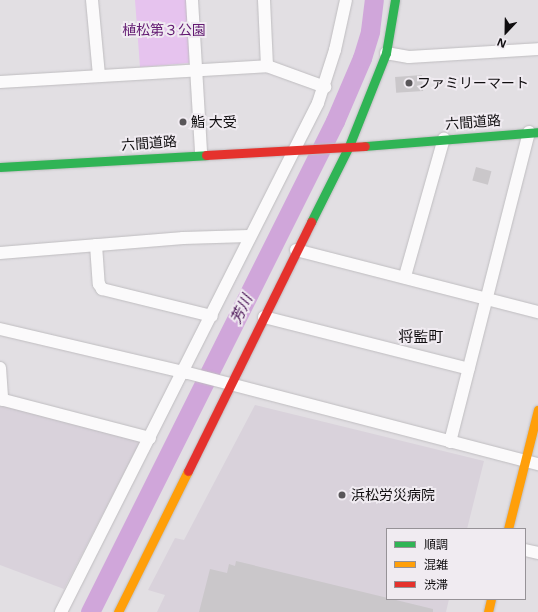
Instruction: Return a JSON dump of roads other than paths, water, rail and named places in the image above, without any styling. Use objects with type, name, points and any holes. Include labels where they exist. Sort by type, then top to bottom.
[{"type":"street","points":[[92,0],[99,76]]},
{"type":"street","points":[[192,0],[201,153]]},
{"type":"street","points":[[264,0],[267,66]]},
{"type":"street","points":[[61,612],[150,438],[186,373],[249,236],[298,149],[325,87],[346,0]]},
{"type":"street","points":[[118,612],[228,384],[264,317],[349,146],[386,53],[395,0]]},
{"type":"street","points":[[386,53],[409,57],[538,49]]},
{"type":"street","points":[[0,82],[267,66],[325,87]]},
{"type":"street","points":[[450,442],[534,132]]},
{"type":"street","name":"六間道路","points":[[0,166],[201,153],[338,148],[444,138],[534,132]]},
{"type":"street","points":[[405,276],[444,138]]},
{"type":"street","points":[[0,253],[96,245],[249,236]]},
{"type":"street","points":[[96,245],[99,284],[102,289],[212,316]]},
{"type":"street","points":[[296,250],[405,276],[538,312]]},
{"type":"street","points":[[264,317],[469,369]]},
{"type":"street","points":[[0,329],[186,373],[525,462],[538,464]]},
{"type":"street","points":[[0,368],[1,400],[150,438]]},
{"type":"street","points":[[508,528],[538,410]]},
{"type":"street","points":[[526,550],[538,553]]},
{"type":"street","points":[[488,612],[491,600]]},
{"type":"waterway","name":"芳川","points":[[90,612],[335,121],[362,58],[370,31],[374,0]]},
{"type":"place","name":"ファミリーマート","points":[[409,83]]},
{"type":"place","name":"鮨 大受","points":[[183,122]]},
{"type":"place","name":"浜松労災病院","points":[[342,495]]},
{"type":"district","name":"将監町","points":[[421,337]]},
{"type":"park label","name":"植松第３公園","points":[[164,30]]}]
